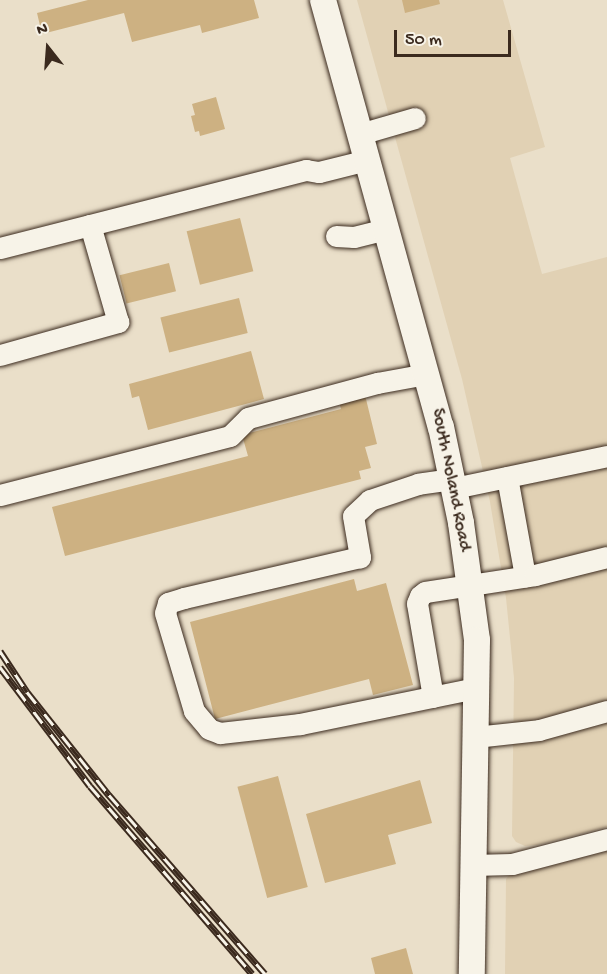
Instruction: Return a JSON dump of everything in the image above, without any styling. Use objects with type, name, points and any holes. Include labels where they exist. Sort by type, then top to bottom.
[{"type":"main road","name":"South Noland Road","points":[[323,0],[426,374],[453,483],[470,587],[477,640],[472,974]]},
{"type":"street","points":[[360,134],[415,118]]},
{"type":"street","points":[[0,248],[306,170],[319,172],[367,160]]},
{"type":"street","points":[[0,355],[118,322],[90,225]]},
{"type":"street","points":[[336,236],[354,237],[386,229]]},
{"type":"street","points":[[0,495],[230,436],[248,418],[377,383],[426,374]]},
{"type":"street","points":[[476,688],[300,723],[220,732],[209,729],[194,711],[165,613],[168,603],[184,598],[360,557],[353,516],[370,500],[418,484],[507,477],[607,456]]},
{"type":"street","points":[[507,477],[525,576]]},
{"type":"street","points":[[434,697],[417,603],[425,592],[470,587],[607,557]]},
{"type":"street","points":[[475,737],[539,730],[607,711]]},
{"type":"street","points":[[472,865],[512,864],[607,839]]},
{"type":"shaded area","points":[[357,0],[503,0],[545,147],[510,158],[542,274],[607,257],[607,827],[537,845],[525,846],[516,842],[512,836],[514,678],[506,598],[490,502],[462,379]]},
{"type":"shaded area","points":[[607,847],[607,974],[505,974],[506,879],[510,874]]},
{"type":"building","points":[[88,0],[254,0],[259,18],[202,33],[200,25],[132,42],[124,13],[42,34],[37,13]]},
{"type":"building","points":[[402,0],[439,0],[440,4],[405,13]]},
{"type":"building","points":[[216,97],[225,129],[200,136],[199,131],[195,132],[191,116],[195,115],[192,104]]},
{"type":"building","points":[[240,218],[253,271],[200,285],[187,231]]},
{"type":"building","points":[[169,263],[176,291],[127,303],[120,275]]},
{"type":"building","points":[[239,298],[248,333],[169,353],[160,318]]},
{"type":"building","points":[[251,351],[264,399],[148,430],[139,396],[132,398],[129,384]]},
{"type":"building","points":[[365,395],[377,444],[365,447],[371,468],[359,471],[361,479],[65,556],[52,507],[248,456],[242,435],[341,409],[339,402]]},
{"type":"building","points":[[354,579],[357,591],[386,583],[413,685],[373,695],[369,679],[215,719],[190,622]]},
{"type":"building","points":[[278,776],[308,887],[267,898],[237,787]]},
{"type":"building","points":[[420,780],[432,823],[388,835],[396,864],[325,883],[306,814]]},
{"type":"building","points":[[406,948],[413,974],[375,974],[371,958]]},
{"type":"railway","points":[[0,651],[27,692],[109,795],[265,974]]},
{"type":"railway","points":[[0,667],[90,786],[252,974]]}]
